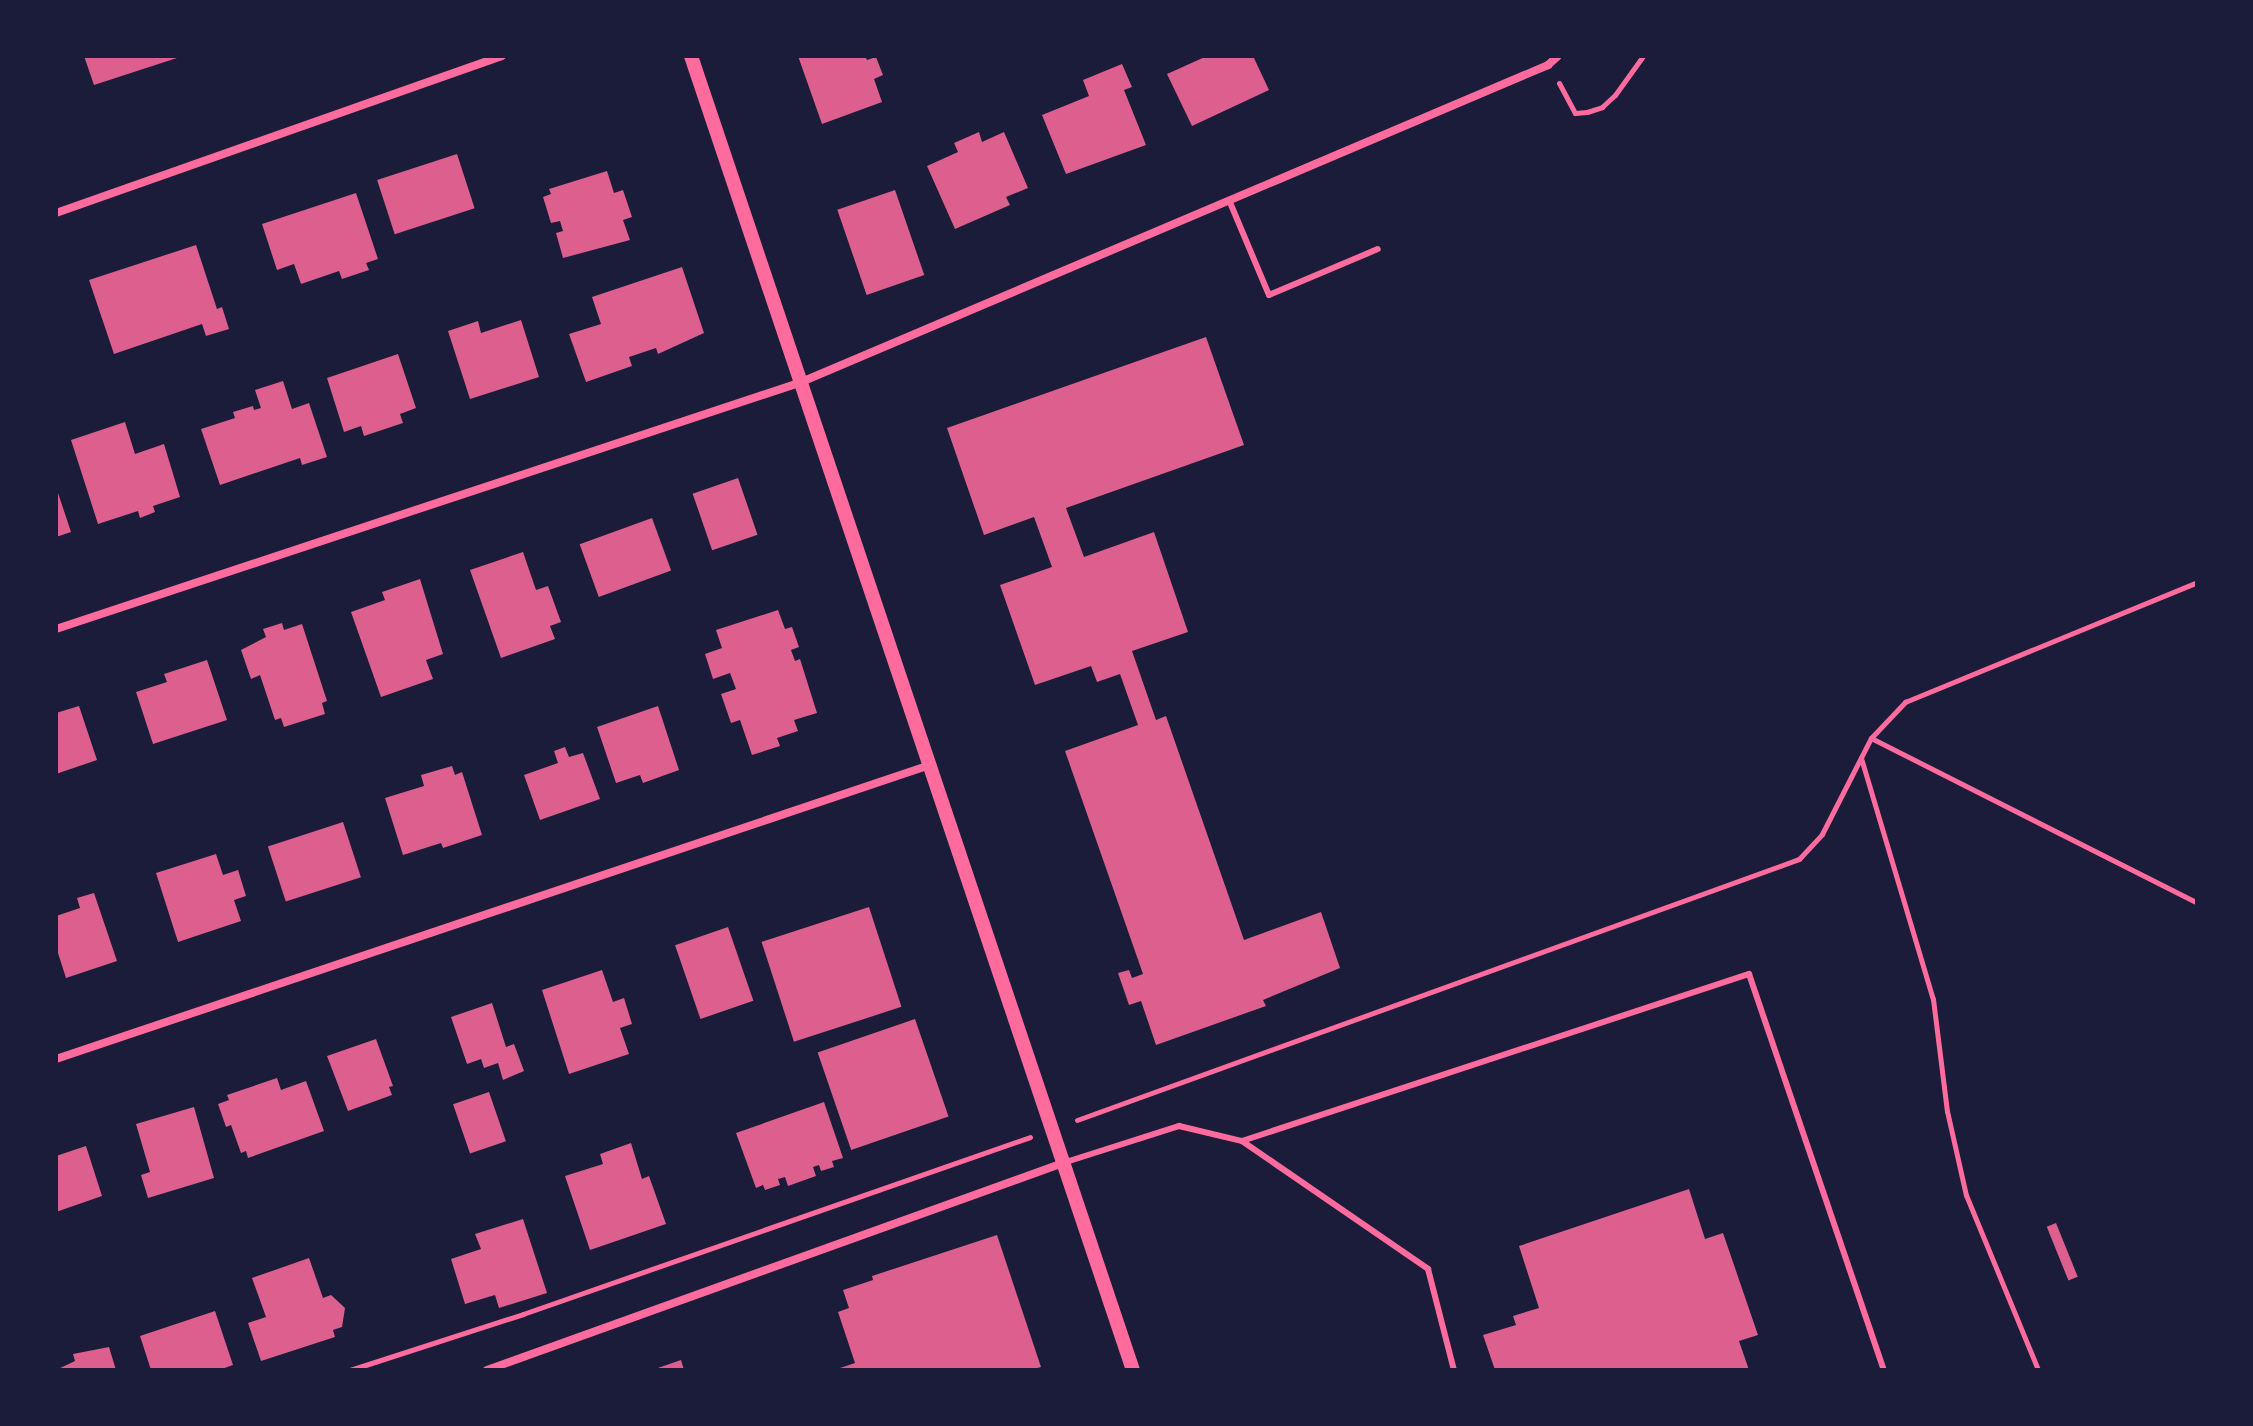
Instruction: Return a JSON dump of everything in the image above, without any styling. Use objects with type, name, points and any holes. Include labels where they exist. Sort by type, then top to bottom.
[{"type":"street","points":[[56,213],[502,56]]},
{"type":"street","points":[[691,56],[799,383],[1066,1162],[1133,1370]]},
{"type":"street","points":[[56,629],[799,383],[1548,65],[1558,56]]},
{"type":"street","points":[[56,1059],[930,765]]},
{"type":"street","points":[[487,1370],[1066,1162]]},
{"type":"lane","points":[[1229,200],[1269,295],[1378,249]]},
{"type":"lane","points":[[1242,1141],[1749,974],[1884,1370]]},
{"type":"lane","points":[[1066,1162],[1179,1126],[1242,1141],[1428,1269],[1454,1370]]},
{"type":"path","points":[[1548,65],[1575,113],[1587,112],[1602,107],[1615,95],[1643,56]]},
{"type":"path","points":[[350,1370],[523,1314],[1054,1128],[1799,859],[1822,834],[1871,738],[1905,702],[2197,582]]},
{"type":"path","points":[[1871,738],[2197,903]]},
{"type":"path","points":[[1861,757],[1933,999],[1947,1111],[1966,1195],[2038,1370]]},
{"type":"building","points":[[84,56],[180,56],[180,57],[94,85]]},
{"type":"building","points":[[798,56],[865,56],[867,60],[876,57],[883,75],[874,79],[882,102],[822,124]]},
{"type":"building","points":[[1207,56],[1253,56],[1269,90],[1192,126],[1167,74]]},
{"type":"building","points":[[1122,64],[1132,87],[1124,90],[1146,145],[1066,174],[1042,115],[1089,96],[1083,80]]},
{"type":"building","points":[[979,132],[982,142],[1004,132],[1028,188],[1006,197],[1010,205],[955,229],[927,166],[958,152],[954,143]]},
{"type":"building","points":[[457,154],[475,208],[395,234],[377,180]]},
{"type":"building","points":[[607,171],[614,193],[623,190],[632,217],[623,220],[630,240],[563,258],[556,233],[563,231],[560,221],[551,223],[543,197],[551,194],[549,189]]},
{"type":"building","points":[[895,190],[924,275],[867,295],[837,210]]},
{"type":"building","points":[[356,193],[378,259],[366,263],[369,270],[342,279],[339,271],[301,284],[294,264],[277,270],[262,224]]},
{"type":"building","points":[[196,245],[217,309],[222,307],[229,329],[206,336],[202,324],[114,354],[89,280]]},
{"type":"building","points":[[682,267],[704,333],[658,354],[656,348],[629,357],[632,366],[586,382],[569,334],[601,324],[592,297]]},
{"type":"building","points":[[521,320],[539,377],[470,399],[448,331],[478,321],[481,333]]},
{"type":"building","points":[[1206,337],[1244,445],[1066,508],[1084,557],[1154,532],[1188,632],[1132,651],[1156,720],[1166,716],[1244,940],[1321,912],[1340,968],[1263,1000],[1266,1006],[1156,1045],[1141,1001],[1129,1005],[1118,973],[1129,970],[1132,978],[1143,974],[1065,751],[1138,725],[1120,674],[1097,682],[1091,666],[1035,685],[1000,585],[1052,567],[1034,517],[984,535],[947,428]]},
{"type":"building","points":[[398,354],[416,408],[400,414],[403,423],[364,436],[361,426],[344,432],[327,378]]},
{"type":"building","points":[[283,381],[292,409],[309,403],[327,457],[302,465],[300,458],[220,485],[201,429],[235,418],[233,412],[253,406],[254,410],[261,408],[255,390]]},
{"type":"building","points":[[125,422],[135,454],[164,444],[180,497],[153,506],[155,512],[140,518],[138,511],[98,524],[71,440]]},
{"type":"building","points":[[738,478],[758,535],[712,550],[693,494]]},
{"type":"building","points":[[56,487],[71,532],[56,537]]},
{"type":"building","points":[[652,518],[671,571],[599,597],[580,544]]},
{"type":"building","points":[[523,552],[536,590],[548,586],[561,622],[550,626],[555,639],[501,658],[470,570]]},
{"type":"building","points":[[420,579],[443,654],[426,660],[433,679],[381,697],[351,612],[385,600],[382,592]]},
{"type":"building","points":[[778,610],[785,629],[792,627],[799,647],[791,650],[795,661],[800,659],[817,713],[794,720],[798,731],[777,738],[780,746],[752,755],[740,720],[731,723],[721,694],[736,689],[730,673],[713,679],[705,654],[722,648],[716,630]]},
{"type":"building","points":[[282,623],[284,630],[302,624],[327,701],[322,703],[325,714],[284,727],[281,718],[275,720],[260,675],[251,679],[241,650],[266,637],[263,629]]},
{"type":"building","points":[[207,660],[227,720],[153,744],[136,692],[167,682],[164,674]]},
{"type":"building","points":[[79,706],[97,760],[56,774],[56,713]]},
{"type":"building","points":[[658,706],[679,770],[643,783],[640,775],[616,783],[597,727]]},
{"type":"building","points":[[565,747],[569,757],[583,753],[600,799],[540,820],[524,775],[558,763],[554,751]]},
{"type":"building","points":[[452,766],[455,775],[462,772],[482,835],[443,848],[441,843],[403,855],[385,798],[424,786],[421,775]]},
{"type":"building","points":[[343,822],[361,877],[286,902],[268,846]]},
{"type":"building","points":[[216,854],[223,875],[238,870],[246,896],[234,900],[241,921],[178,942],[156,873]]},
{"type":"building","points":[[94,893],[117,961],[66,978],[56,947],[56,916],[80,908],[77,898]]},
{"type":"building","points":[[869,907],[901,1007],[794,1042],[762,942]]},
{"type":"building","points":[[728,927],[753,1001],[700,1019],[675,945]]},
{"type":"building","points":[[602,970],[613,1002],[624,998],[632,1024],[620,1028],[629,1054],[569,1074],[542,990]]},
{"type":"building","points":[[492,1003],[506,1047],[514,1044],[524,1071],[503,1080],[498,1063],[484,1068],[481,1059],[467,1064],[451,1017]]},
{"type":"building","points":[[915,1019],[949,1116],[851,1150],[818,1053]]},
{"type":"building","points":[[376,1039],[393,1086],[389,1087],[392,1095],[348,1111],[327,1056]]},
{"type":"building","points":[[277,1078],[281,1090],[306,1081],[324,1131],[248,1158],[246,1151],[241,1153],[231,1125],[226,1127],[218,1104],[229,1100],[227,1095]]},
{"type":"building","points":[[489,1092],[506,1141],[470,1154],[453,1104]]},
{"type":"building","points":[[824,1102],[843,1158],[832,1161],[834,1167],[821,1171],[819,1165],[813,1167],[816,1176],[788,1186],[785,1177],[778,1179],[780,1185],[765,1190],[763,1185],[756,1188],[736,1133]]},
{"type":"building","points":[[194,1107],[214,1178],[148,1198],[141,1175],[150,1172],[136,1124]]},
{"type":"building","points":[[631,1143],[642,1179],[649,1176],[666,1224],[590,1250],[565,1176],[603,1164],[600,1154]]},
{"type":"building","points":[[86,1146],[102,1196],[56,1212],[56,1156]]},
{"type":"building","points":[[1689,1189],[1705,1239],[1723,1233],[1758,1335],[1739,1341],[1749,1370],[1495,1370],[1483,1335],[1516,1325],[1513,1316],[1539,1308],[1519,1246]]},
{"type":"building","points":[[523,1219],[547,1293],[499,1308],[495,1295],[465,1304],[451,1259],[481,1249],[475,1234]]},
{"type":"building","points":[[2056,1223],[2078,1277],[2068,1281],[2047,1227]]},
{"type":"building","points":[[997,1235],[1041,1367],[1031,1370],[834,1370],[855,1363],[838,1312],[849,1308],[843,1290],[873,1280],[872,1276]]},
{"type":"building","points":[[309,1258],[323,1298],[331,1295],[345,1308],[342,1327],[333,1330],[335,1337],[261,1361],[248,1323],[266,1317],[252,1278]]},
{"type":"building","points":[[215,1311],[233,1365],[219,1370],[151,1370],[140,1336]]},
{"type":"building","points":[[109,1347],[116,1370],[56,1370],[75,1361],[73,1354]]},
{"type":"building","points":[[681,1360],[684,1370],[652,1370]]}]
